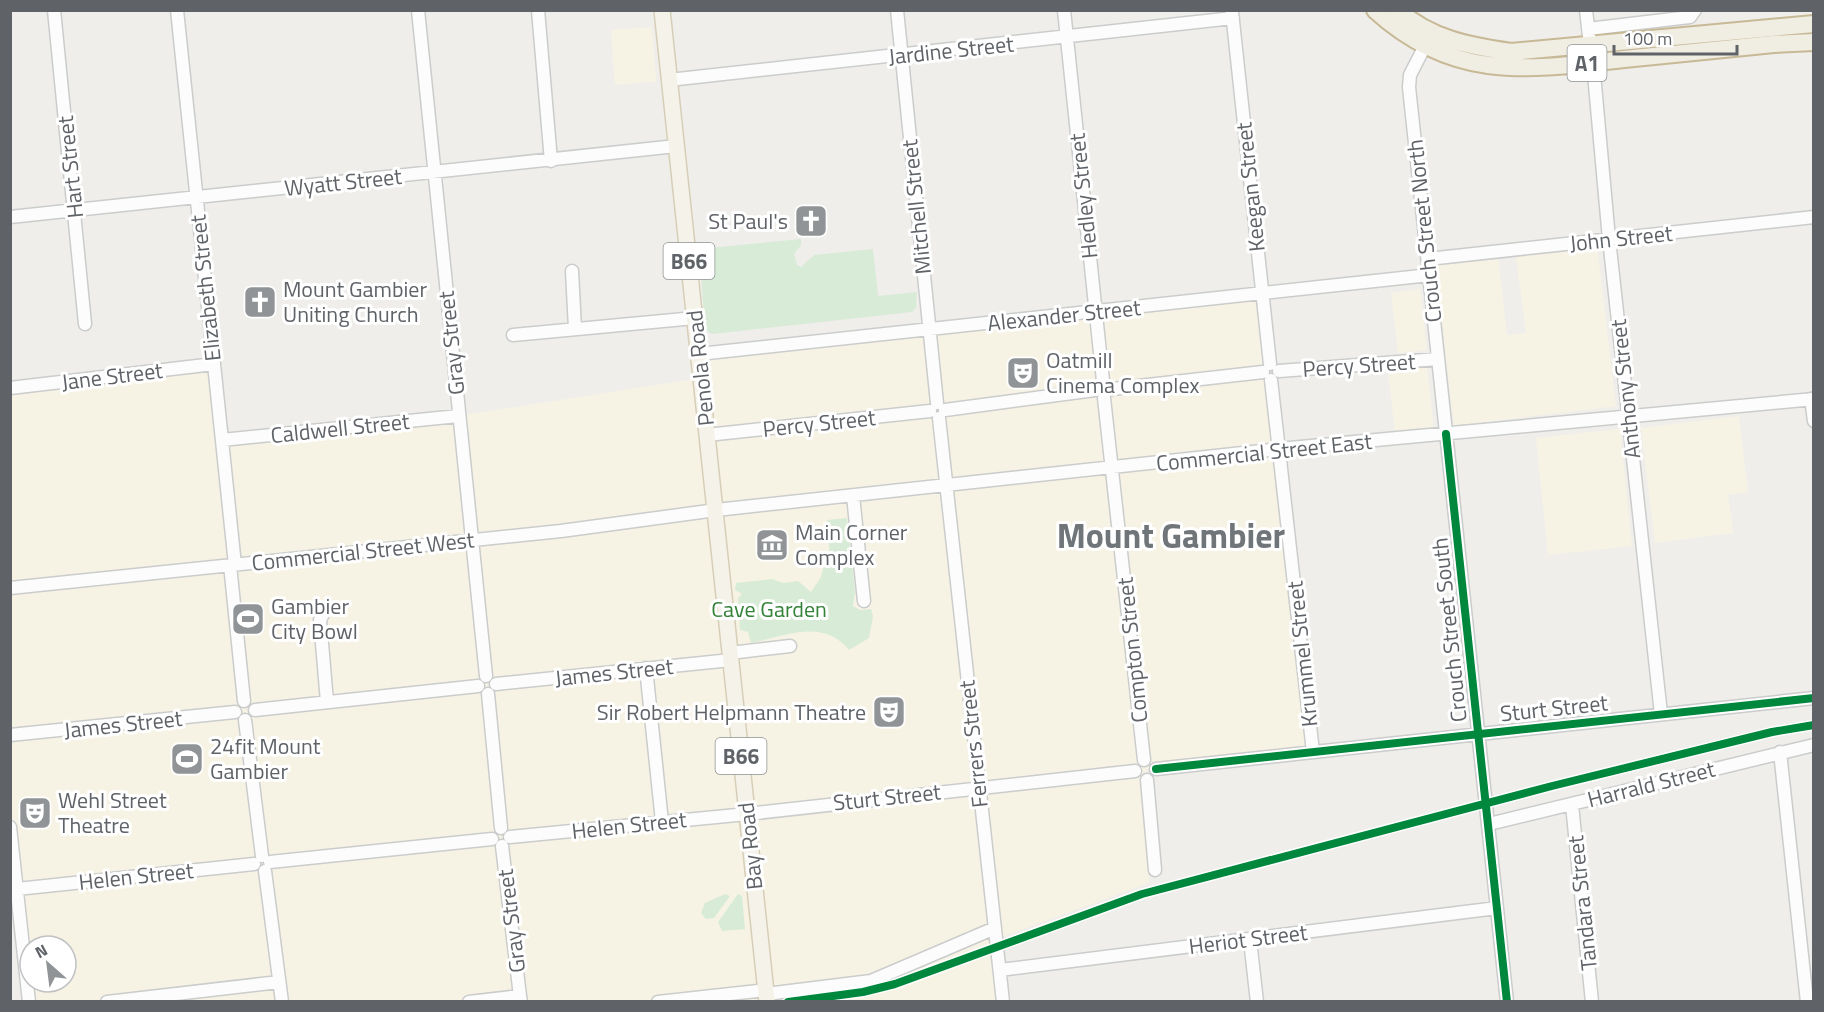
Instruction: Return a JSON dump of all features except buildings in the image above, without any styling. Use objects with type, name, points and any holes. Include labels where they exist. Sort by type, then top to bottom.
[{"type":"highway","name":"A1","points":[[1375,10],[1428,40],[1511,52],[1591,55],[1814,42]]},
{"type":"highway","name":"A1","points":[[1398,10],[1428,40]]},
{"type":"highway","name":"A1","points":[[1591,55],[1739,30],[1814,24]]},
{"type":"highway","points":[[1739,30],[1741,47]]},
{"type":"main road","name":"Penola Road","points":[[662,10],[716,510]]},
{"type":"main road","name":"Bay Road","points":[[716,510],[766,995]]},
{"type":"street","name":"Hart Street","points":[[54,10],[85,324]]},
{"type":"street","name":"Elizabeth Street","points":[[177,10],[222,440],[244,701]]},
{"type":"street","name":"Gray Street","points":[[418,10],[458,416],[520,999]]},
{"type":"street","points":[[538,10],[551,161]]},
{"type":"street","name":"Mitchell Street","points":[[897,10],[928,329],[946,486]]},
{"type":"street","name":"Hedley Street","points":[[1064,10],[1113,468]]},
{"type":"street","name":"Anthony Street","points":[[1586,10],[1661,714]]},
{"type":"street","points":[[1588,29],[1690,17],[1695,10]]},
{"type":"street","name":"Jardine Street","points":[[669,80],[1067,37],[1232,14]]},
{"type":"street","name":"Keegan Street","points":[[1232,14],[1279,449]]},
{"type":"street","name":"Crouch Street North","points":[[1428,40],[1410,75],[1408,87],[1446,434]]},
{"type":"street","name":"Wyatt Street","points":[[10,217],[676,146]]},
{"type":"street","name":"John Street","points":[[1428,259],[1814,218]]},
{"type":"street","points":[[572,271],[575,329]]},
{"type":"street","name":"Alexander Street","points":[[699,354],[1430,275]]},
{"type":"street","points":[[513,335],[695,318]]},
{"type":"street","name":"Percy Street","points":[[707,435],[938,411],[1103,389],[1271,372],[1438,359]]},
{"type":"street","name":"Jane Street","points":[[10,388],[214,364]]},
{"type":"street","points":[[1812,399],[1814,421]]},
{"type":"street","name":"Commercial Street East","points":[[716,510],[1279,449],[1812,399]]},
{"type":"street","name":"Caldwell Street","points":[[222,440],[458,416]]},
{"type":"street","name":"Crouch Street South","points":[[1446,434],[1507,1002]]},
{"type":"street","name":"Krummel Street","points":[[1279,449],[1313,752]]},
{"type":"street","name":"Compton Street","points":[[1113,468],[1144,760]]},
{"type":"street","name":"Ferrers Street","points":[[946,486],[977,787],[1003,1002]]},
{"type":"street","points":[[853,496],[864,602]]},
{"type":"street","name":"Commercial Street West","points":[[10,588],[471,540],[716,510]]},
{"type":"street","points":[[326,608],[320,620],[327,702]]},
{"type":"street","name":"James Street","points":[[255,710],[646,668],[790,646]]},
{"type":"street","points":[[646,668],[662,822]]},
{"type":"street","name":"Sturt Street","points":[[1156,769],[1814,698]]},
{"type":"street","points":[[244,701],[252,704],[255,710],[251,718],[245,720],[240,719],[235,712],[236,706],[244,701]]},
{"type":"street","name":"James Street","points":[[10,735],[235,712]]},
{"type":"street","points":[[245,720],[282,1002]]},
{"type":"street","name":"Harrald Street","points":[[1489,824],[1814,745]]},
{"type":"street","points":[[1780,752],[1807,1002]]},
{"type":"street","points":[[1144,760],[1150,761],[1156,769],[1152,777],[1147,780],[1140,779],[1135,771],[1138,762],[1144,760]]},
{"type":"street","name":"Sturt Street","points":[[747,814],[1135,771]]},
{"type":"street","points":[[1147,780],[1155,870]]},
{"type":"street","name":"Tandara Street","points":[[1572,805],[1593,1002]]},
{"type":"street","name":"Helen Street","points":[[17,889],[492,839],[497,846],[504,837],[747,814]]},
{"type":"street","points":[[10,827],[29,1002]]},
{"type":"street","name":"Heriot Street","points":[[1000,970],[1497,908]]},
{"type":"street","points":[[658,1002],[766,995],[871,981],[995,928]]},
{"type":"street","points":[[1250,940],[1257,1002]]},
{"type":"street","points":[[107,1002],[279,982]]},
{"type":"street","points":[[469,1002],[520,999]]},
{"type":"shaded area","points":[[652,27],[656,81],[615,85],[611,30]]},
{"type":"shaded area","points":[[1597,246],[1616,406],[1454,426],[1435,265],[1498,257],[1507,335],[1526,333],[1516,256]]},
{"type":"shaded area","points":[[1420,289],[1427,350],[1398,353],[1391,293]]},
{"type":"shaded area","points":[[1261,294],[1313,752],[1146,770],[1149,883],[996,939],[1003,1001],[29,1001],[28,994],[78,994],[78,934],[22,934],[10,827],[10,388],[214,364],[222,439],[458,416],[701,378],[699,354]]},
{"type":"shaded area","points":[[1427,366],[1434,429],[1395,434],[1388,370]]},
{"type":"shaded area","points":[[1739,416],[1748,492],[1728,495],[1733,533],[1655,543],[1641,428]]},
{"type":"shaded area","points":[[1620,429],[1632,546],[1548,555],[1536,438]]},
{"type":"green space","points":[[801,239],[801,245],[794,254],[797,265],[801,267],[814,255],[873,249],[878,296],[917,292],[916,308],[912,312],[712,334],[705,329],[699,249]]},
{"type":"green space","name":"Cave Garden","points":[[847,518],[855,591],[853,606],[860,610],[871,609],[873,616],[869,638],[849,650],[839,640],[828,634],[816,632],[791,634],[751,643],[748,632],[740,630],[738,598],[742,594],[735,590],[736,583],[772,579],[783,583],[798,581],[811,592],[821,577],[825,560],[830,558],[827,520]]},
{"type":"green space","points":[[725,894],[730,896],[714,918],[706,919],[701,913],[705,903]]},
{"type":"green space","points":[[738,894],[742,896],[745,929],[722,931],[718,922]]},
{"type":"cycle path","points":[[1446,434],[1507,1002]]},
{"type":"cycle path","points":[[1156,769],[1814,698]]},
{"type":"cycle path","points":[[788,1002],[863,992],[895,984],[1142,894],[1552,786],[1772,732],[1814,725]]},
{"type":"place","name":"St Paul's","points":[[811,221]]},
{"type":"place","name":"Mount Gambier Uniting Church","points":[[260,302]]},
{"type":"place","name":"Oatmill Cinema Complex","points":[[1023,373]]},
{"type":"place","name":"Main Corner Complex","points":[[772,545]]},
{"type":"place","name":"Gambier City Bowl","points":[[248,619]]},
{"type":"place","name":"Sir Robert Helpmann Theatre","points":[[889,712]]},
{"type":"place","name":"24fit Mount Gambier","points":[[187,759]]},
{"type":"place","name":"Wehl Street Theatre","points":[[35,813]]},
{"type":"district","name":"Mount Gambier","points":[[1171,535]]}]
